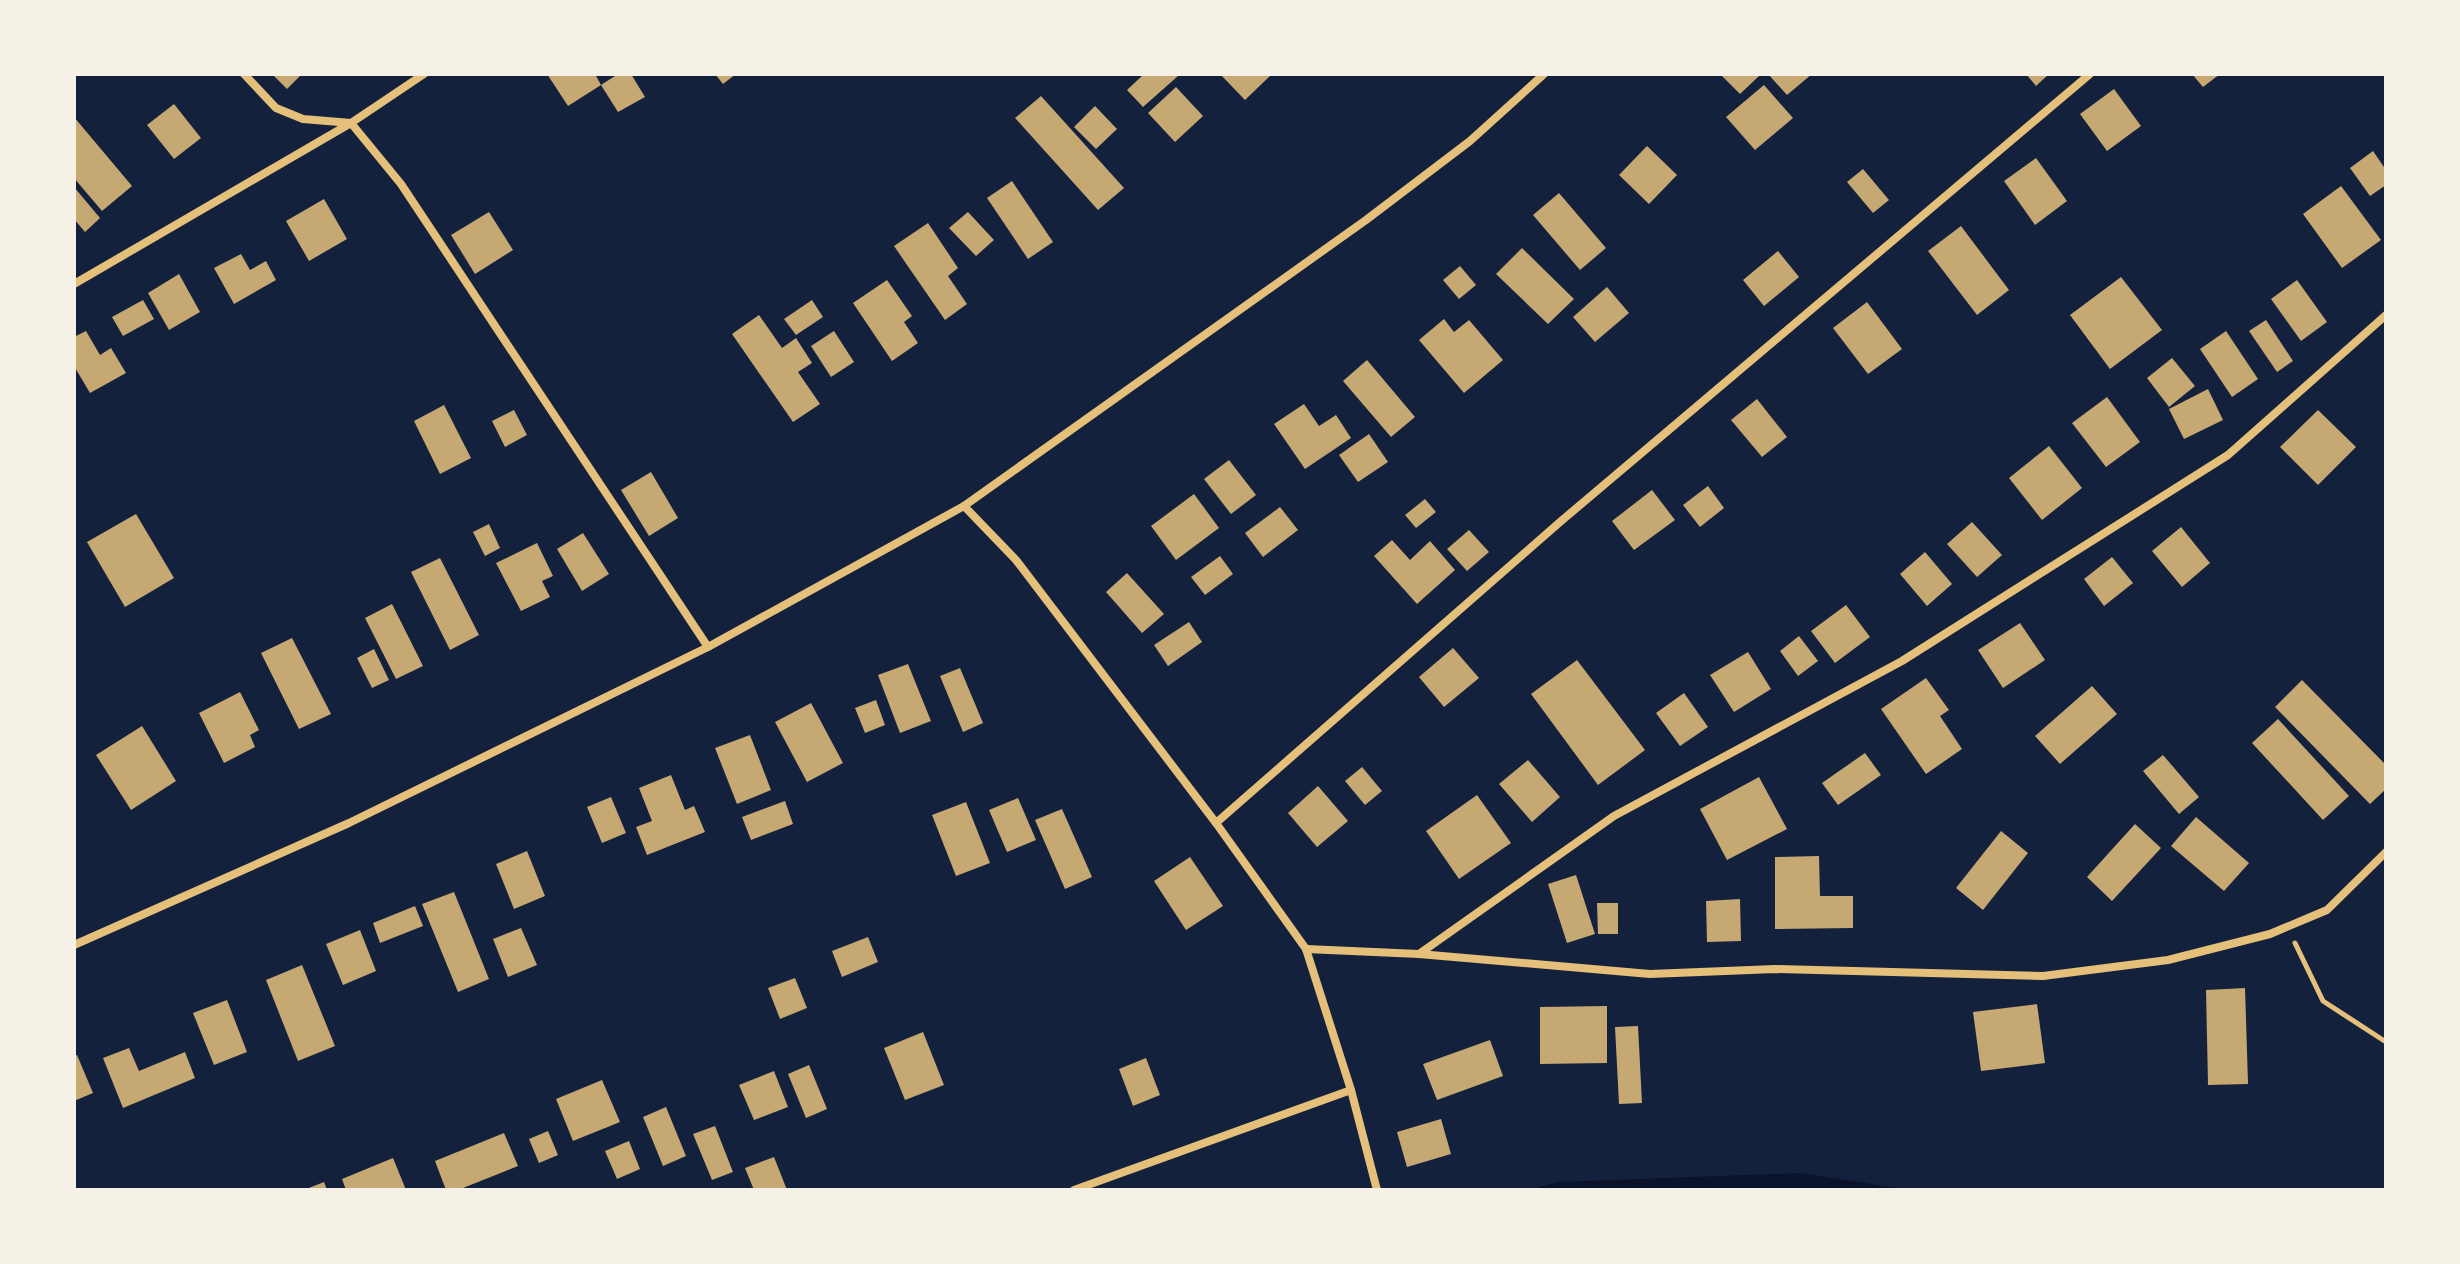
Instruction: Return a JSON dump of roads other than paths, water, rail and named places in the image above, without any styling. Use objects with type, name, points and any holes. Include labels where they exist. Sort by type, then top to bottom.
[{"type":"street","points":[[244,74],[276,108],[303,119],[351,123],[401,184],[708,647]]},
{"type":"street","points":[[74,284],[351,123],[424,74]]},
{"type":"street","points":[[74,945],[349,823],[708,647],[964,506],[1366,220],[1470,141],[1544,74]]},
{"type":"street","points":[[1216,823],[1560,522],[2090,74]]},
{"type":"street","points":[[1419,954],[1614,816],[1902,661],[2228,455],[2386,315]]},
{"type":"street","points":[[964,506],[1016,560],[1216,823],[1306,949],[1351,1090],[1377,1190]]},
{"type":"street","points":[[1306,949],[1419,954],[1650,974],[1775,969],[2043,976],[2168,960],[2270,934],[2327,910],[2386,852]]},
{"type":"street","points":[[1074,1190],[1351,1090]]},
{"type":"water","points":[[1802,1173],[1909,1190],[1530,1190],[1557,1182]]}]
